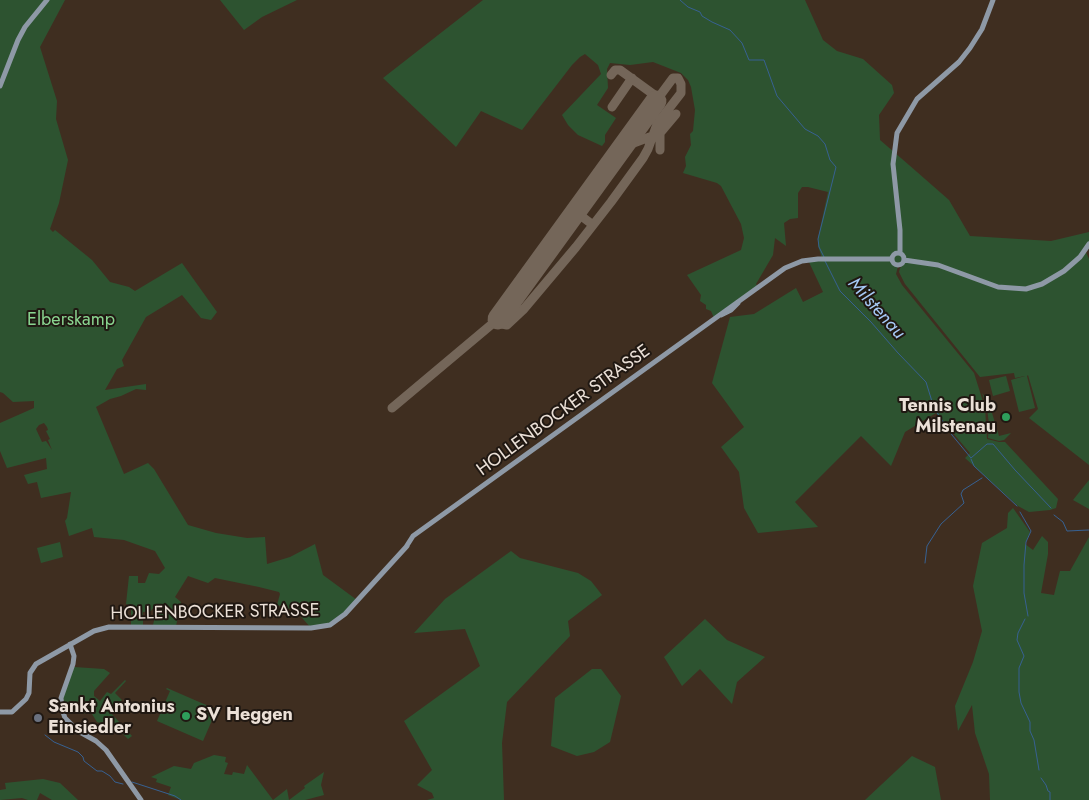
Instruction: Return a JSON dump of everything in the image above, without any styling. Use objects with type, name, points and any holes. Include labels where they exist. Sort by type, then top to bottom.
[{"type":"main road","points":[[0,86],[11,54],[21,34],[34,14],[47,0]]},
{"type":"main road","points":[[993,0],[982,30],[970,48],[959,62],[917,99],[897,133],[893,164],[900,230],[900,253],[904,260],[938,265],[998,287],[1026,289],[1042,284],[1064,271],[1080,257],[1089,244]]},
{"type":"main road","points":[[891,259],[894,254],[900,253]]},
{"type":"main road","name":"HOLLENBOCKER STRASSE","points":[[0,712],[12,712],[26,699],[29,693],[29,678],[32,669],[42,659],[94,631],[110,627],[302,628],[330,625],[345,614],[406,547],[426,528],[791,265],[808,260],[824,259],[891,259],[893,264],[897,266],[902,264],[904,260]]},
{"type":"main road","points":[[70,644],[74,656],[74,664],[61,698],[65,718],[106,750],[141,800]]},
{"type":"green space","name":"Elberskamp","points":[[0,0],[65,0],[40,47],[57,101],[56,119],[68,160],[59,203],[50,229],[53,232],[55,230],[92,260],[110,282],[129,287],[135,291],[182,263],[217,312],[211,320],[201,318],[182,295],[146,317],[122,360],[124,366],[117,369],[105,390],[146,384],[146,390],[136,389],[110,399],[96,407],[124,474],[148,463],[154,469],[188,525],[216,533],[247,538],[265,537],[267,564],[290,557],[315,544],[323,575],[357,600],[336,622],[311,628],[296,611],[277,605],[279,592],[215,578],[208,583],[188,576],[175,597],[181,602],[176,626],[153,625],[157,609],[153,608],[151,611],[143,612],[143,626],[131,625],[131,606],[126,604],[129,576],[138,576],[138,583],[145,583],[149,573],[159,574],[165,568],[155,551],[124,540],[94,537],[92,528],[69,536],[65,521],[71,492],[41,498],[37,482],[28,484],[24,475],[47,469],[46,458],[7,468],[0,451],[0,423],[34,408],[34,401],[13,402],[0,392]],"holes":[[[44,423],[48,430],[46,431],[52,450],[46,441],[42,442],[36,429]]]},
{"type":"green space","points":[[220,0],[297,0],[262,17],[244,30]]},
{"type":"green space","points":[[483,0],[805,0],[823,40],[837,51],[863,59],[892,85],[894,93],[879,115],[880,140],[949,200],[970,236],[1051,241],[1089,232],[1089,244],[1085,250],[1089,259],[1089,465],[1029,418],[1038,409],[1028,375],[1035,408],[1019,412],[1011,380],[1025,376],[1015,378],[1014,373],[980,377],[905,284],[899,272],[904,264],[898,266],[896,274],[902,285],[974,373],[985,408],[987,439],[1005,442],[1058,499],[1056,508],[1029,512],[1018,506],[965,458],[970,453],[936,413],[905,432],[891,466],[861,436],[795,502],[818,527],[758,533],[744,508],[739,472],[721,447],[744,427],[712,383],[730,317],[754,314],[796,288],[803,302],[823,292],[808,260],[822,258],[818,246],[818,238],[828,192],[802,187],[798,193],[798,218],[790,219],[784,223],[786,246],[775,238],[773,255],[756,284],[758,287],[714,318],[711,311],[706,309],[706,305],[700,301],[701,295],[687,275],[741,250],[744,238],[741,224],[721,186],[717,183],[683,173],[686,166],[685,157],[691,145],[690,134],[693,131],[695,110],[691,87],[688,80],[681,73],[653,62],[630,65],[610,63],[607,69],[608,88],[597,105],[616,118],[605,135],[605,142],[602,146],[578,135],[568,125],[562,115],[601,74],[598,65],[585,54],[572,65],[522,130],[481,111],[456,147],[383,78]]},
{"type":"green space","points":[[1006,376],[1010,391],[993,396],[989,380]]},
{"type":"green space","points":[[982,393],[989,403],[999,436],[1011,433],[1004,440],[999,441],[988,438],[987,407]]},
{"type":"green space","points":[[1089,480],[1089,509],[1073,500]]},
{"type":"green space","points":[[1013,508],[1030,532],[1025,544],[1033,550],[1042,536],[1048,542],[1048,554],[1041,593],[1054,595],[1060,571],[1070,571],[1089,537],[1089,800],[990,800],[989,774],[975,733],[972,705],[958,731],[955,706],[973,662],[982,631],[973,586],[982,543],[1007,528],[1008,513]]},
{"type":"green space","points":[[60,542],[63,557],[41,563],[37,548]]},
{"type":"green space","points":[[511,551],[520,558],[578,573],[591,581],[602,595],[568,621],[570,636],[507,702],[502,743],[504,800],[427,800],[434,798],[432,793],[417,785],[432,770],[404,721],[480,666],[465,629],[414,633],[445,599]]},
{"type":"green space","points":[[705,619],[727,640],[765,657],[737,682],[732,704],[700,669],[682,686],[664,657]]},
{"type":"green space","points":[[74,667],[104,669],[110,673],[94,691],[94,696],[100,701],[107,692],[111,694],[126,681],[115,693],[122,700],[110,712],[132,736],[128,739],[118,729],[105,727],[97,722],[92,714],[65,712],[63,697]]},
{"type":"green space","points":[[592,669],[601,669],[621,696],[610,742],[594,752],[577,756],[551,746],[555,698]]},
{"type":"green space","name":"SV Heggen","points":[[167,688],[220,711],[216,711],[203,741],[157,721],[170,691]]},
{"type":"green space","points":[[214,755],[226,757],[225,762],[228,763],[224,774],[232,775],[233,772],[244,774],[247,765],[273,800],[181,800],[168,795],[171,787],[156,782],[157,779],[151,777],[174,766],[191,769],[194,763]]},
{"type":"green space","points":[[912,756],[935,767],[941,800],[865,800]]},
{"type":"green space","points":[[324,772],[321,785],[324,795],[305,800],[289,800],[305,788],[304,786]]},
{"type":"green space","points":[[43,779],[60,783],[78,800],[52,800],[40,793],[37,800],[22,798],[0,800],[0,790],[6,789],[5,783]]},
{"type":"green space","points":[[287,789],[289,800],[273,800]]},
{"type":"waterway","name":"Milstenau","points":[[680,0],[688,7],[700,12],[702,16],[730,30],[742,43],[749,60],[764,60],[777,96],[805,129],[818,136],[825,144],[830,160],[836,167],[818,239],[819,247],[824,257]]},
{"type":"waterway","name":"Milstenau","points":[[825,261],[840,291],[926,382],[934,408],[952,435],[971,458],[987,444],[993,444],[1051,508]]},
{"type":"waterway","points":[[971,459],[974,466],[1017,506]]},
{"type":"waterway","points":[[925,563],[927,546],[941,524],[964,503],[961,494],[963,490],[982,478]]},
{"type":"waterway","points":[[1020,512],[1031,531],[1026,542],[1024,565],[1024,593],[1028,616]]},
{"type":"waterway","name":"Milstenau","points":[[1054,515],[1063,522],[1067,531],[1089,530]]},
{"type":"waterway","points":[[1025,619],[1018,633],[1017,640],[1024,656],[1019,668],[1019,692],[1021,703],[1030,722],[1030,731],[1034,740],[1039,770]]},
{"type":"waterway","points":[[45,735],[54,742],[78,752],[84,761],[97,771],[102,771],[115,782],[123,784]]},
{"type":"waterway","points":[[1041,778],[1050,792],[1050,800]]},
{"type":"waterway","points":[[132,782],[175,796],[181,800]]},
{"type":"taxiway","points":[[611,75],[615,70],[620,70],[653,94],[656,101]]},
{"type":"taxiway","points":[[612,107],[632,78]]},
{"type":"taxiway","points":[[511,301],[515,309],[523,310],[611,202],[643,158],[657,124],[681,93],[681,84],[678,78],[673,78],[656,101]]},
{"type":"taxiway","points":[[660,150],[660,133],[676,114]]},
{"type":"taxiway","points":[[646,116],[654,116],[657,124]]},
{"type":"taxiway","points":[[623,147],[655,135]]},
{"type":"taxiway","points":[[576,212],[593,225]]},
{"type":"taxiway","points":[[392,408],[498,319],[502,324],[507,325],[523,310]]},
{"type":"runway","points":[[498,319],[656,101]]},
{"type":"place","name":"Tennis Club Milstenau","points":[[1006,417]]},
{"type":"place","name":"SV Heggen","points":[[186,716]]},
{"type":"place","name":"Sankt Antonius Einsiedler","points":[[38,718]]}]
